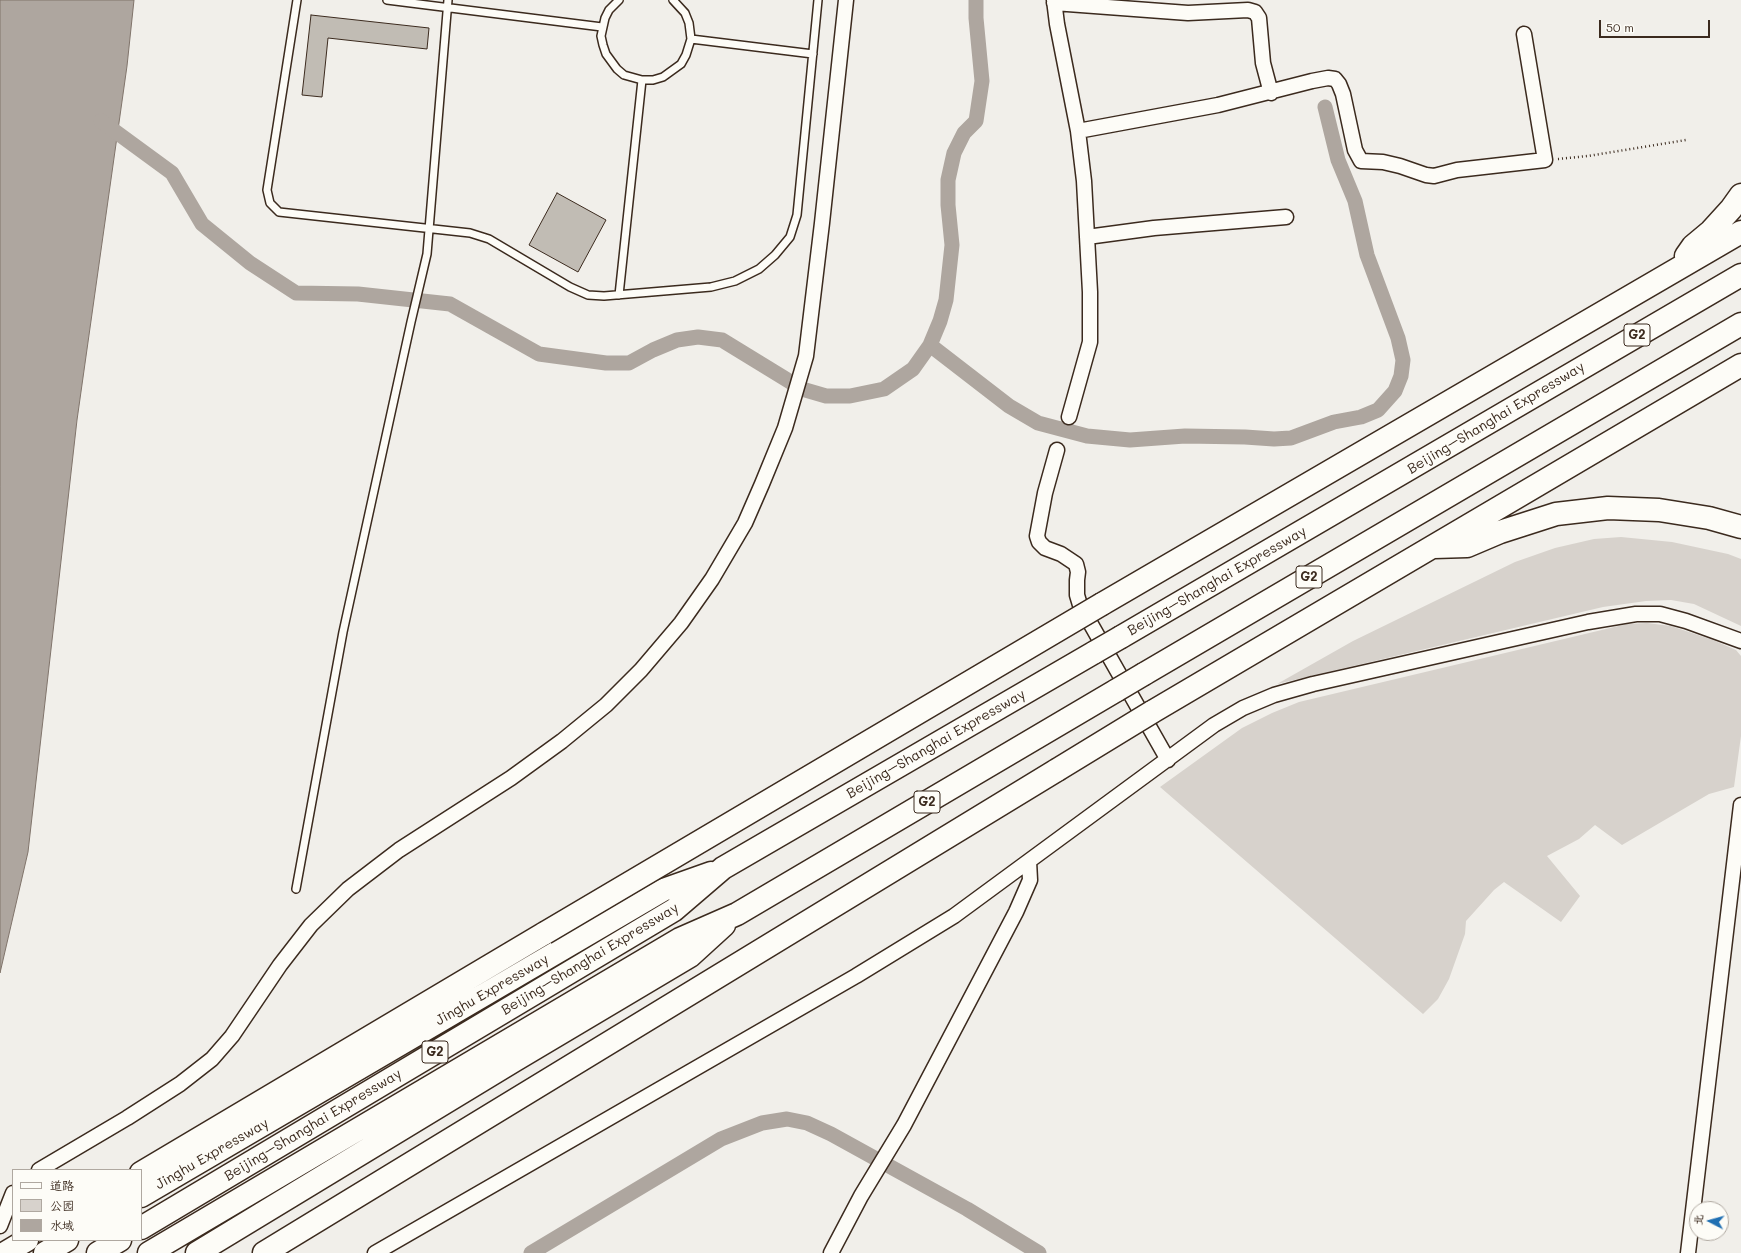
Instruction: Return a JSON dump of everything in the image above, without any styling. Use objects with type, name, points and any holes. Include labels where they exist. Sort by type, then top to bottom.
[{"type":"highway","points":[[1677,270],[1693,246],[1711,231],[1731,209],[1741,195]]},
{"type":"highway","points":[[142,1172],[1102,604],[1353,460],[1741,232]]},
{"type":"highway","name":"Beijing–Shanghai Expressway","points":[[142,1227],[674,910],[723,868],[1409,470],[1741,275]]},
{"type":"highway","name":"Beijing–Shanghai Expressway","points":[[149,1253],[680,938],[736,914],[1741,324]]},
{"type":"highway","points":[[264,1253],[1152,712],[1741,364]]},
{"type":"highway","points":[[1431,547],[1467,546],[1500,532],[1556,514],[1608,508],[1659,510],[1709,518],[1741,527]]},
{"type":"highway","name":"Jinghu Expressway","points":[[142,1195],[663,890],[723,868]]},
{"type":"highway","name":"G2","points":[[196,1253],[690,956],[736,914]]},
{"type":"highway","points":[[5,1253],[25,1241]]},
{"type":"highway","points":[[46,1252],[65,1241]]},
{"type":"highway","points":[[98,1253],[118,1241]]},
{"type":"street","points":[[41,1169],[174,1089],[212,1059],[232,1036],[280,965],[311,925],[348,889],[399,850],[511,778],[562,741],[606,705],[641,670],[681,623],[712,579],[745,522],[785,428],[801,374],[810,327],[846,0]]},
{"type":"street","points":[[1069,417],[1090,342],[1091,307],[1088,237],[1078,131],[1054,1],[1188,13],[1248,10],[1255,12],[1259,18],[1263,63],[1271,93]]},
{"type":"street","points":[[1078,131],[1211,107],[1328,78],[1335,79],[1343,94],[1355,150],[1361,161],[1383,162],[1434,176],[1458,170],[1545,160],[1524,34]]},
{"type":"street","points":[[1088,237],[1154,228],[1286,217]]},
{"type":"street","points":[[1057,450],[1045,493],[1037,536],[1039,542],[1045,548],[1066,557],[1076,564],[1078,572],[1077,595],[1080,605],[1168,760]]},
{"type":"street","points":[[375,1253],[856,976],[954,916],[1214,725],[1243,708],[1274,695],[1313,684],[1588,622],[1636,614],[1660,614],[1741,641]]},
{"type":"street","points":[[1688,1253],[1726,921],[1741,805]]},
{"type":"street","points":[[831,1253],[861,1196],[904,1125],[1016,912],[1030,880],[1028,861]]},
{"type":"street","points":[[0,1226],[12,1196]]},
{"type":"lane","points":[[297,0],[267,190],[270,203],[279,212],[289,214],[429,227],[470,233],[489,239],[570,287],[588,295],[619,295],[711,287],[736,281],[759,270],[775,255],[790,237],[797,215],[818,0]]},
{"type":"lane","points":[[388,0],[602,27]]},
{"type":"lane","points":[[296,889],[343,632],[427,254],[448,0]]},
{"type":"lane","points":[[619,0],[609,10],[602,27],[603,46],[610,62],[624,75],[642,80],[653,80],[664,77],[681,64],[686,55],[691,39],[689,23],[685,13],[673,0]]},
{"type":"lane","points":[[691,39],[813,54]]},
{"type":"lane","points":[[619,295],[642,80]]},
{"type":"path","points":[[1545,160],[1588,156],[1686,140]]},
{"type":"green space","points":[[1621,537],[1672,542],[1728,554],[1741,559],[1741,626],[1694,604],[1671,600],[1646,601],[1603,607],[1277,684],[1353,641],[1515,562],[1555,548],[1594,539]]},
{"type":"green space","points":[[1647,623],[1671,626],[1713,640],[1736,650],[1741,656],[1741,736],[1734,787],[1709,794],[1622,845],[1595,825],[1579,839],[1547,856],[1580,896],[1561,922],[1504,882],[1494,890],[1466,921],[1465,934],[1449,979],[1438,999],[1423,1014],[1160,787],[1242,728],[1299,702],[1627,624]]},
{"type":"water","points":[[0,0],[134,0],[127,66],[77,420],[28,852],[0,973]]},
{"type":"building","points":[[311,15],[429,28],[427,49],[328,38],[322,97],[302,95]]},
{"type":"building","points":[[557,193],[606,220],[578,272],[529,245]]},
{"type":"waterway","points":[[101,121],[172,173],[202,224],[250,263],[296,293],[358,294],[450,304],[539,354],[606,363],[629,363],[653,350],[677,340],[698,337],[722,340],[802,389],[826,396],[850,396],[884,389],[913,369],[930,345],[940,321],[946,300],[952,245],[948,205],[948,180],[954,153],[964,133],[976,121],[982,81],[976,18],[976,0]]},
{"type":"waterway","points":[[930,345],[1009,406],[1038,423],[1087,436],[1130,440],[1185,436],[1274,439],[1291,438],[1334,422],[1361,417],[1378,410],[1395,391],[1401,376],[1403,360],[1398,338],[1367,255],[1355,201],[1338,160],[1325,107]]},
{"type":"waterway","points":[[531,1253],[721,1139],[762,1123],[787,1119],[807,1123],[831,1134],[967,1209],[1039,1253]]}]
